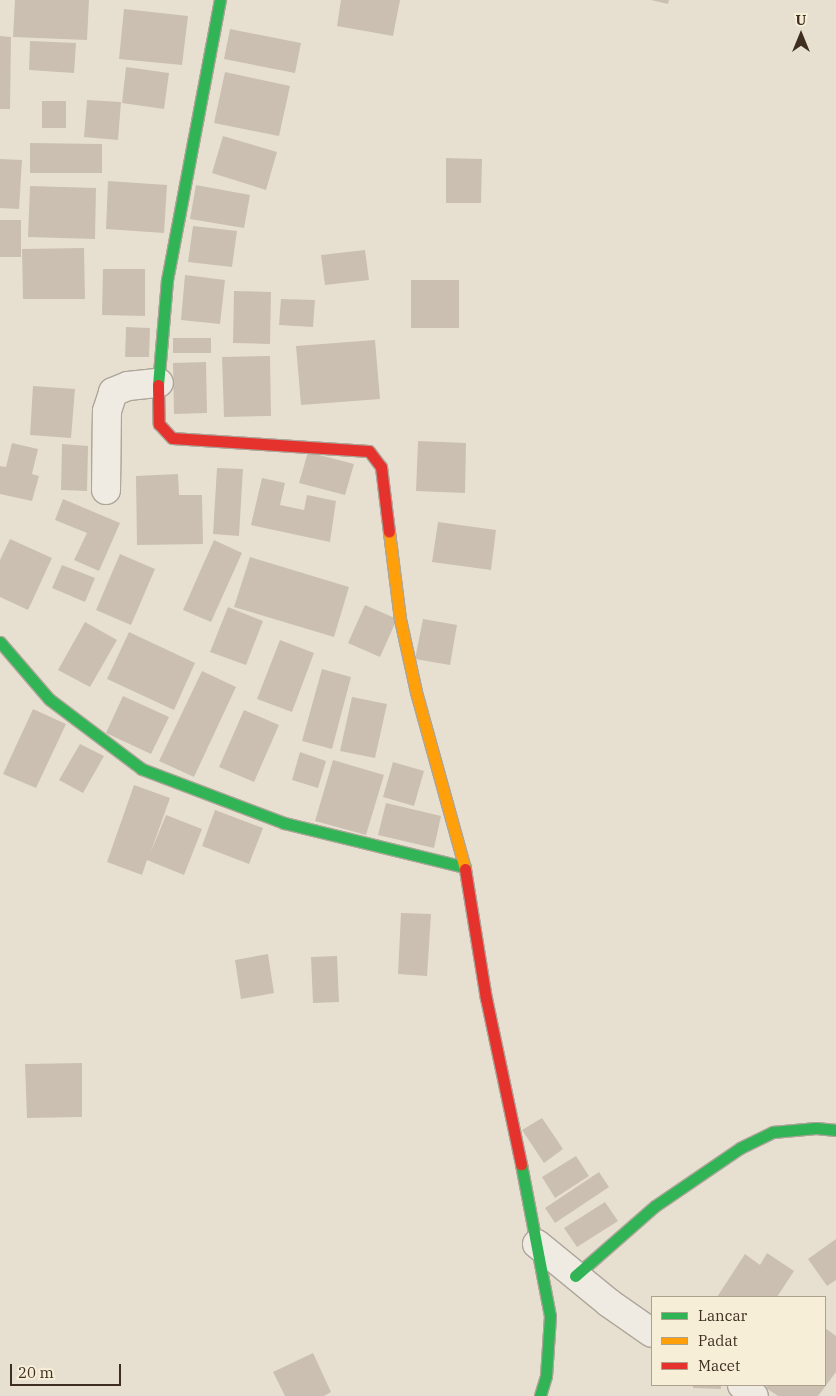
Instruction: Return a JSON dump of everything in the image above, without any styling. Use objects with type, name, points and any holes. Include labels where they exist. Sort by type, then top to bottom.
[{"type":"street","points":[[220,0],[167,280],[159,383],[159,424],[172,438],[357,448],[369,451],[382,467],[400,619],[416,692],[465,867],[486,998],[550,1316],[546,1376],[540,1396]]},
{"type":"street","points":[[106,490],[107,411],[113,392],[128,386],[159,383]]},
{"type":"street","points":[[0,642],[49,699],[142,769],[284,823],[465,867]]},
{"type":"street","points":[[575,1276],[655,1206],[740,1148],[773,1132],[816,1128],[836,1130]]},
{"type":"street","points":[[537,1244],[575,1276],[651,1332]]},
{"type":"street","points":[[743,1386],[754,1396]]},
{"type":"building","points":[[15,0],[89,0],[87,40],[13,37]]},
{"type":"building","points":[[341,0],[400,0],[393,36],[337,26]]},
{"type":"building","points":[[651,0],[669,0],[668,4]]},
{"type":"building","points":[[124,9],[188,16],[182,65],[119,59]]},
{"type":"building","points":[[230,29],[301,43],[295,73],[224,59]]},
{"type":"building","points":[[0,36],[11,37],[10,109],[0,109]]},
{"type":"building","points":[[30,41],[76,43],[74,73],[29,70]]},
{"type":"building","points":[[126,67],[169,73],[164,109],[122,103]]},
{"type":"building","points":[[225,72],[290,86],[279,136],[214,123]]},
{"type":"building","points":[[87,100],[121,102],[118,140],[84,137]]},
{"type":"building","points":[[42,101],[66,101],[66,128],[42,128]]},
{"type":"building","points":[[223,136],[277,152],[266,190],[212,173]]},
{"type":"building","points":[[30,143],[102,144],[102,173],[30,173]]},
{"type":"building","points":[[446,158],[482,159],[481,203],[446,203]]},
{"type":"building","points":[[0,159],[22,160],[19,209],[0,208]]},
{"type":"building","points":[[108,181],[167,185],[164,233],[106,229]]},
{"type":"building","points":[[196,185],[250,195],[244,228],[190,219]]},
{"type":"building","points":[[30,186],[96,188],[95,239],[28,237]]},
{"type":"building","points":[[0,220],[21,220],[21,257],[0,257]]},
{"type":"building","points":[[193,226],[237,231],[232,267],[188,262]]},
{"type":"building","points":[[84,248],[85,299],[23,299],[22,249]]},
{"type":"building","points":[[365,250],[369,280],[325,285],[321,255]]},
{"type":"building","points":[[103,269],[145,269],[145,316],[102,315]]},
{"type":"building","points":[[185,275],[225,280],[220,324],[181,320]]},
{"type":"building","points":[[411,280],[459,280],[459,328],[411,328]]},
{"type":"building","points":[[234,291],[271,292],[270,344],[233,343]]},
{"type":"building","points":[[281,299],[315,300],[313,327],[279,325]]},
{"type":"building","points":[[126,327],[150,328],[149,357],[125,357]]},
{"type":"building","points":[[173,338],[211,338],[211,353],[173,353]]},
{"type":"building","points":[[375,340],[380,399],[301,405],[296,346]]},
{"type":"building","points":[[270,356],[271,416],[224,417],[222,357]]},
{"type":"building","points":[[206,362],[207,413],[174,414],[173,363]]},
{"type":"building","points":[[33,386],[75,389],[71,438],[30,435]]},
{"type":"building","points":[[418,441],[466,443],[465,493],[416,491]]},
{"type":"building","points":[[12,443],[38,449],[32,474],[39,476],[32,501],[0,494],[0,466],[6,467]]},
{"type":"building","points":[[62,444],[88,446],[87,491],[61,490]]},
{"type":"building","points":[[308,452],[354,464],[345,495],[299,483]]},
{"type":"building","points":[[217,468],[243,469],[239,536],[213,534]]},
{"type":"building","points":[[178,474],[179,495],[202,495],[203,544],[137,545],[136,476]]},
{"type":"building","points":[[262,478],[285,483],[280,505],[304,510],[307,495],[336,501],[330,542],[251,525]]},
{"type":"building","points":[[63,499],[120,523],[99,571],[74,560],[87,533],[55,520]]},
{"type":"building","points":[[438,522],[496,530],[491,570],[432,562]]},
{"type":"building","points":[[10,539],[52,558],[28,610],[0,597],[0,560]]},
{"type":"building","points":[[214,540],[242,553],[211,622],[183,610]]},
{"type":"building","points":[[120,554],[155,569],[131,625],[96,610]]},
{"type":"building","points":[[250,557],[349,587],[334,637],[234,607]]},
{"type":"building","points":[[62,565],[95,578],[85,602],[52,588]]},
{"type":"building","points":[[365,605],[397,619],[380,657],[348,643]]},
{"type":"building","points":[[228,607],[263,621],[246,665],[210,652]]},
{"type":"building","points":[[423,619],[457,625],[450,665],[415,659]]},
{"type":"building","points":[[85,622],[117,640],[90,687],[58,670]]},
{"type":"building","points":[[129,632],[195,663],[174,710],[107,679]]},
{"type":"building","points":[[280,640],[314,653],[292,712],[257,699]]},
{"type":"building","points":[[322,669],[351,677],[332,749],[302,741]]},
{"type":"building","points":[[202,671],[236,687],[194,777],[159,761]]},
{"type":"building","points":[[123,696],[169,717],[151,754],[106,733]]},
{"type":"building","points":[[352,697],[387,704],[375,758],[340,751]]},
{"type":"building","points":[[33,709],[66,724],[36,788],[3,774]]},
{"type":"building","points":[[244,710],[279,725],[254,782],[219,767]]},
{"type":"building","points":[[80,744],[104,756],[83,793],[59,780]]},
{"type":"building","points":[[300,752],[326,761],[318,788],[292,780]]},
{"type":"building","points":[[333,760],[384,775],[366,835],[315,821]]},
{"type":"building","points":[[393,762],[424,771],[414,806],[383,797]]},
{"type":"building","points":[[134,785],[170,798],[150,854],[166,815],[202,829],[184,875],[147,860],[142,875],[107,862]]},
{"type":"building","points":[[386,803],[441,816],[434,848],[378,835]]},
{"type":"building","points":[[215,810],[263,828],[249,864],[202,846]]},
{"type":"building","points":[[401,913],[431,914],[427,976],[398,974]]},
{"type":"building","points":[[268,954],[274,993],[241,999],[235,960]]},
{"type":"building","points":[[337,956],[339,1002],[313,1003],[311,957]]},
{"type":"building","points":[[82,1063],[82,1117],[27,1118],[25,1064]]},
{"type":"building","points":[[542,1118],[563,1149],[544,1163],[522,1130]]},
{"type":"building","points":[[576,1156],[589,1176],[555,1198],[542,1177]]},
{"type":"building","points":[[599,1172],[609,1187],[555,1223],[545,1208]]},
{"type":"building","points":[[605,1202],[618,1221],[577,1247],[564,1228]]},
{"type":"building","points":[[836,1239],[836,1280],[827,1286],[808,1259]]},
{"type":"building","points":[[767,1253],[794,1271],[778,1296],[718,1296],[745,1254],[760,1265]]},
{"type":"building","points":[[826,1329],[836,1336],[836,1372],[826,1385]]},
{"type":"building","points":[[313,1353],[331,1392],[324,1396],[285,1396],[273,1372]]},
{"type":"building","points":[[693,1386],[721,1386],[721,1389],[693,1388]]},
{"type":"building","points":[[767,1386],[826,1386],[818,1396],[778,1396],[766,1388]]},
{"type":"traffic: fast","points":[[158,385],[167,280],[220,0]]},
{"type":"traffic: fast","points":[[0,642],[49,699],[142,769],[284,823],[465,867]]},
{"type":"traffic: fast","points":[[575,1276],[655,1206],[740,1148],[773,1132],[816,1128],[836,1130]]},
{"type":"traffic: fast","points":[[521,1164],[550,1316],[546,1376],[540,1396]]},
{"type":"traffic: slow","points":[[389,532],[400,619],[416,692],[465,869]]},
{"type":"traffic: jam","points":[[158,385],[159,424],[172,438],[369,451],[381,467],[389,532]]},
{"type":"traffic: jam","points":[[465,869],[486,998],[521,1164]]}]
